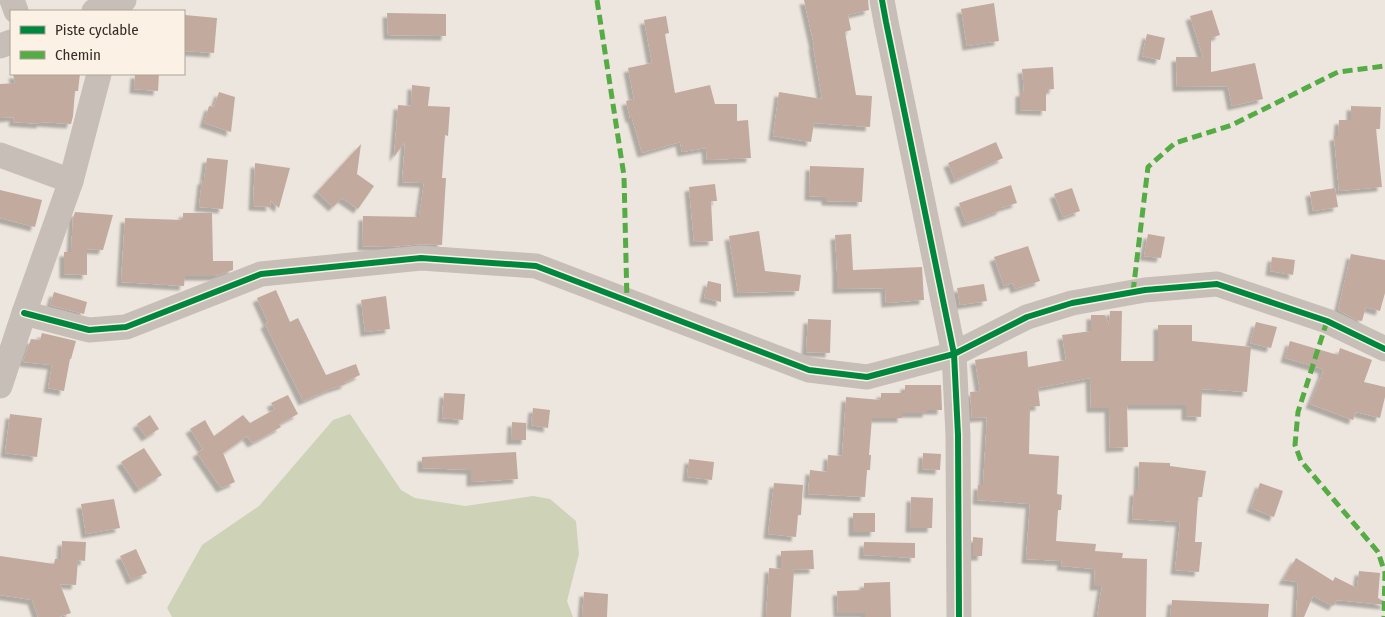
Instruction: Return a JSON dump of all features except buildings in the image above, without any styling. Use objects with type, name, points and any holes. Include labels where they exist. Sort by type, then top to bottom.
[{"type":"street","points":[[882,0],[954,354],[958,435],[959,617]]},
{"type":"street","points":[[98,10],[119,4]]},
{"type":"street","points":[[0,386],[71,181],[99,75]]},
{"type":"street","points":[[0,155],[71,181]]},
{"type":"street","points":[[24,313],[89,330],[126,327],[261,274],[421,258],[536,266],[809,370],[867,377],[954,354],[1028,317],[1072,303],[1145,290],[1217,284],[1327,321],[1385,348]]},
{"type":"green space","points":[[350,414],[401,490],[415,498],[465,506],[533,496],[550,499],[576,521],[579,554],[567,601],[573,617],[172,617],[167,608],[202,545],[259,506],[333,420]]},
{"type":"marked path","points":[[597,0],[624,176],[627,301]]},
{"type":"marked path","points":[[1133,292],[1148,167],[1175,143],[1232,125],[1338,72],[1385,66]]},
{"type":"marked path","points":[[1327,321],[1298,412],[1295,445],[1301,461],[1378,552],[1385,573],[1384,617]]},
{"type":"cycle path","points":[[882,0],[954,354],[958,435],[959,617]]},
{"type":"cycle path","points":[[24,313],[89,330],[126,327],[261,274],[421,258],[536,266],[809,370],[867,377],[954,354],[1027,317],[1072,303],[1145,290],[1217,284],[1327,321],[1385,349]]}]
